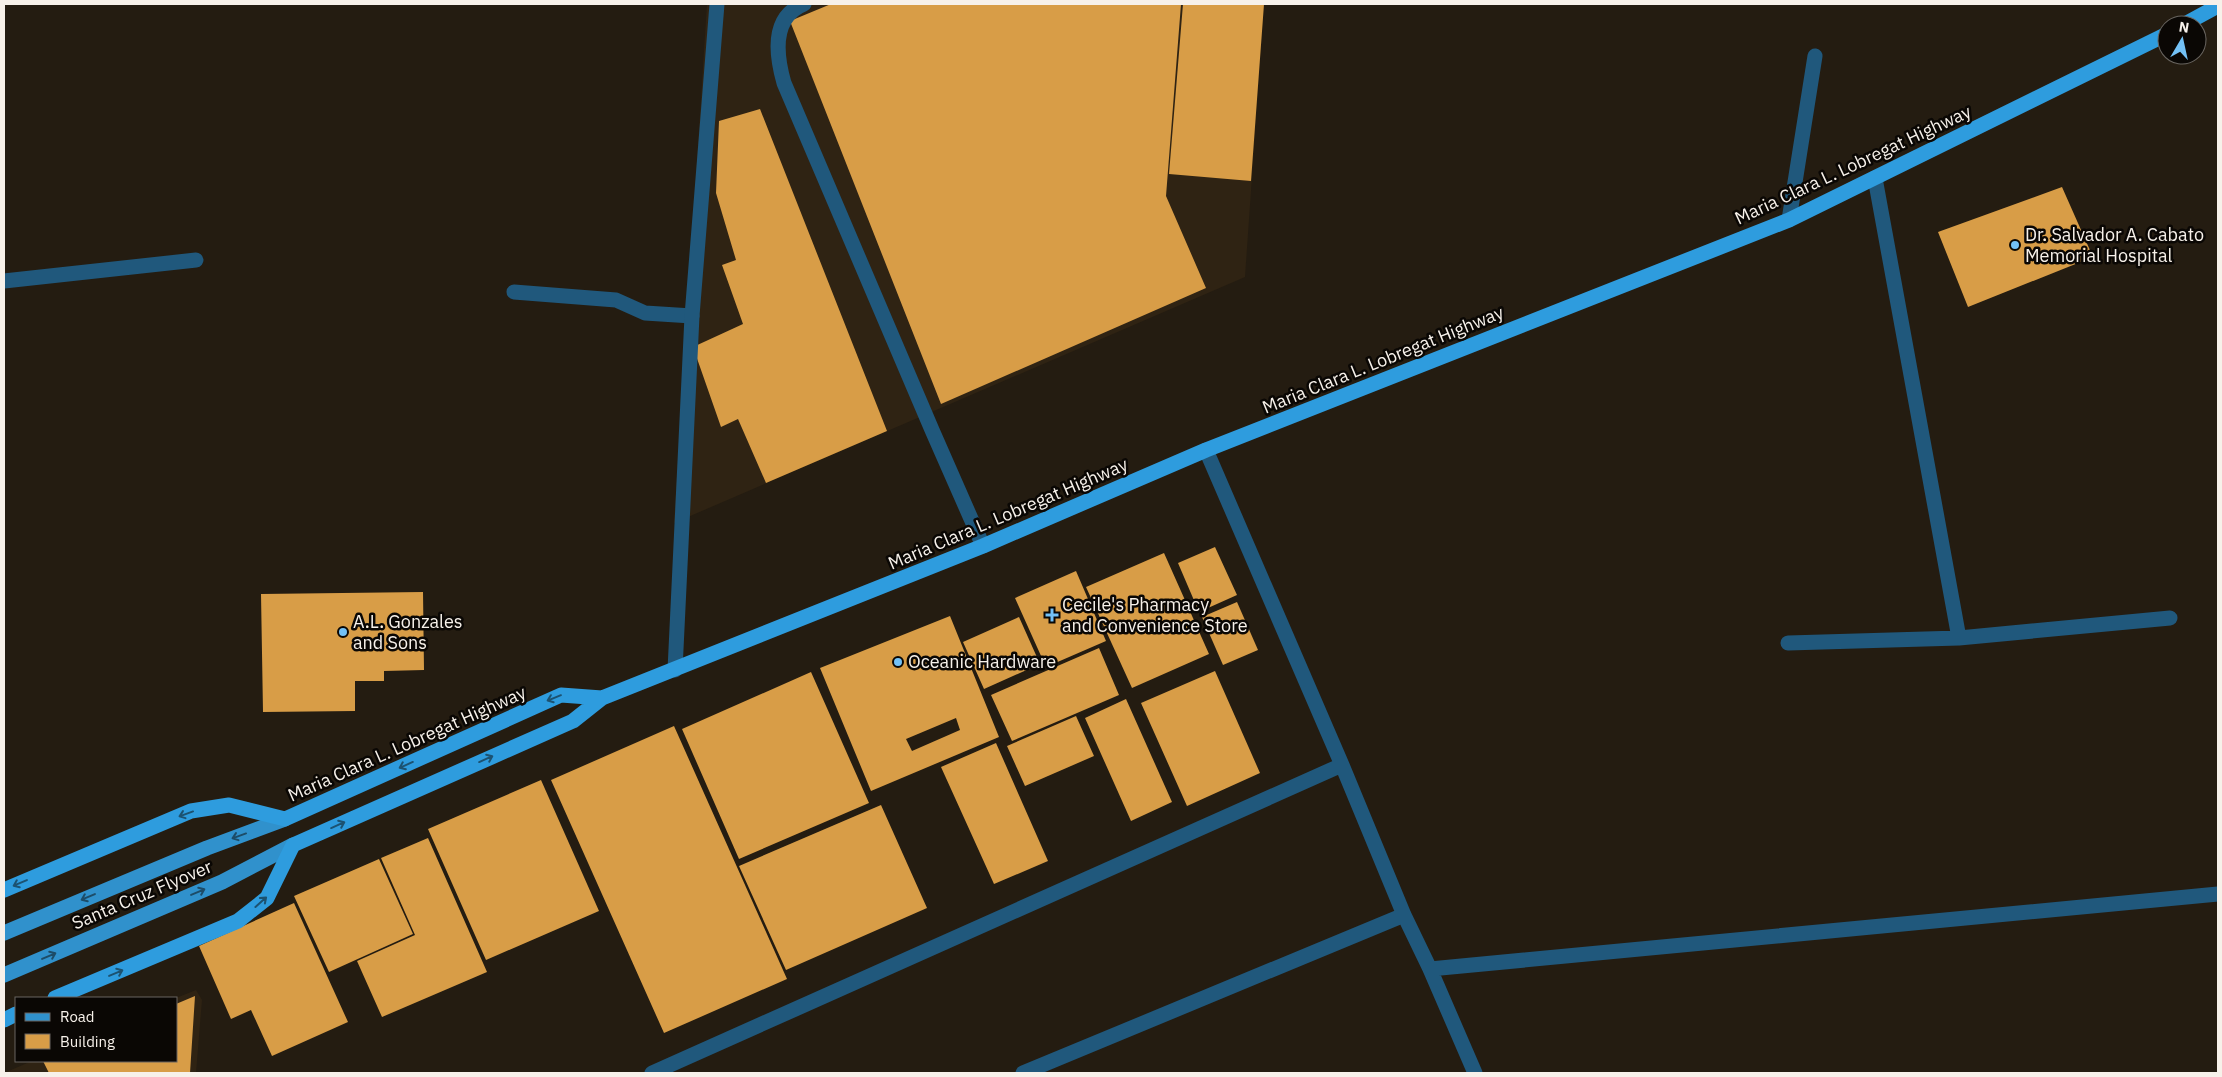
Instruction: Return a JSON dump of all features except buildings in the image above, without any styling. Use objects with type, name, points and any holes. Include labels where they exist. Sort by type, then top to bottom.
[{"type":"highway","points":[[2201,15],[2218,6]]},
{"type":"highway","name":"Maria Clara L. Lobregat Highway","points":[[293,844],[573,721],[602,698],[983,546],[1206,450],[1789,220],[2157,39]]},
{"type":"highway","name":"Maria Clara L. Lobregat Highway","points":[[4,890],[191,811],[229,806],[285,820],[561,695],[602,698]]},
{"type":"highway","points":[[57,997],[238,921],[267,898],[293,844]]},
{"type":"main road","name":"Santa Cruz Flyover","points":[[4,933],[207,848],[285,820]]},
{"type":"main road","name":"Santa Cruz Flyover","points":[[4,975],[222,882],[293,844]]},
{"type":"street","points":[[675,670],[692,316],[717,4]]},
{"type":"street","points":[[804,4],[798,6],[781,24],[778,62],[784,83],[983,546]]},
{"type":"street","points":[[1789,220],[1815,56]]},
{"type":"street","points":[[1875,178],[1959,638]]},
{"type":"street","points":[[4,281],[196,260]]},
{"type":"street","points":[[514,292],[616,300],[645,313],[692,316]]},
{"type":"street","points":[[1206,450],[1404,915],[1476,1073]]},
{"type":"street","points":[[1788,643],[1959,638],[2170,618]]},
{"type":"street","points":[[652,1073],[1342,766]]},
{"type":"street","points":[[1430,969],[2218,894]]},
{"type":"street","points":[[1023,1073],[1048,1069],[1404,915]]},
{"type":"shaded area","points":[[707,4],[1264,4],[1245,277],[674,523]]},
{"type":"shaded area","points":[[196,990],[202,1000],[196,1073],[4,1073],[30,1062],[178,1062],[178,997]]},
{"type":"place","name":"Dr. Salvador A. Cabato Memorial Hospital","points":[[2015,245]]},
{"type":"place","name":"Cecile's Pharmacy and Convenience Store","points":[[1052,615]]},
{"type":"place","name":"A.L. Gonzales and Sons","points":[[343,632]]},
{"type":"place","name":"Oceanic Hardware","points":[[898,662]]}]
